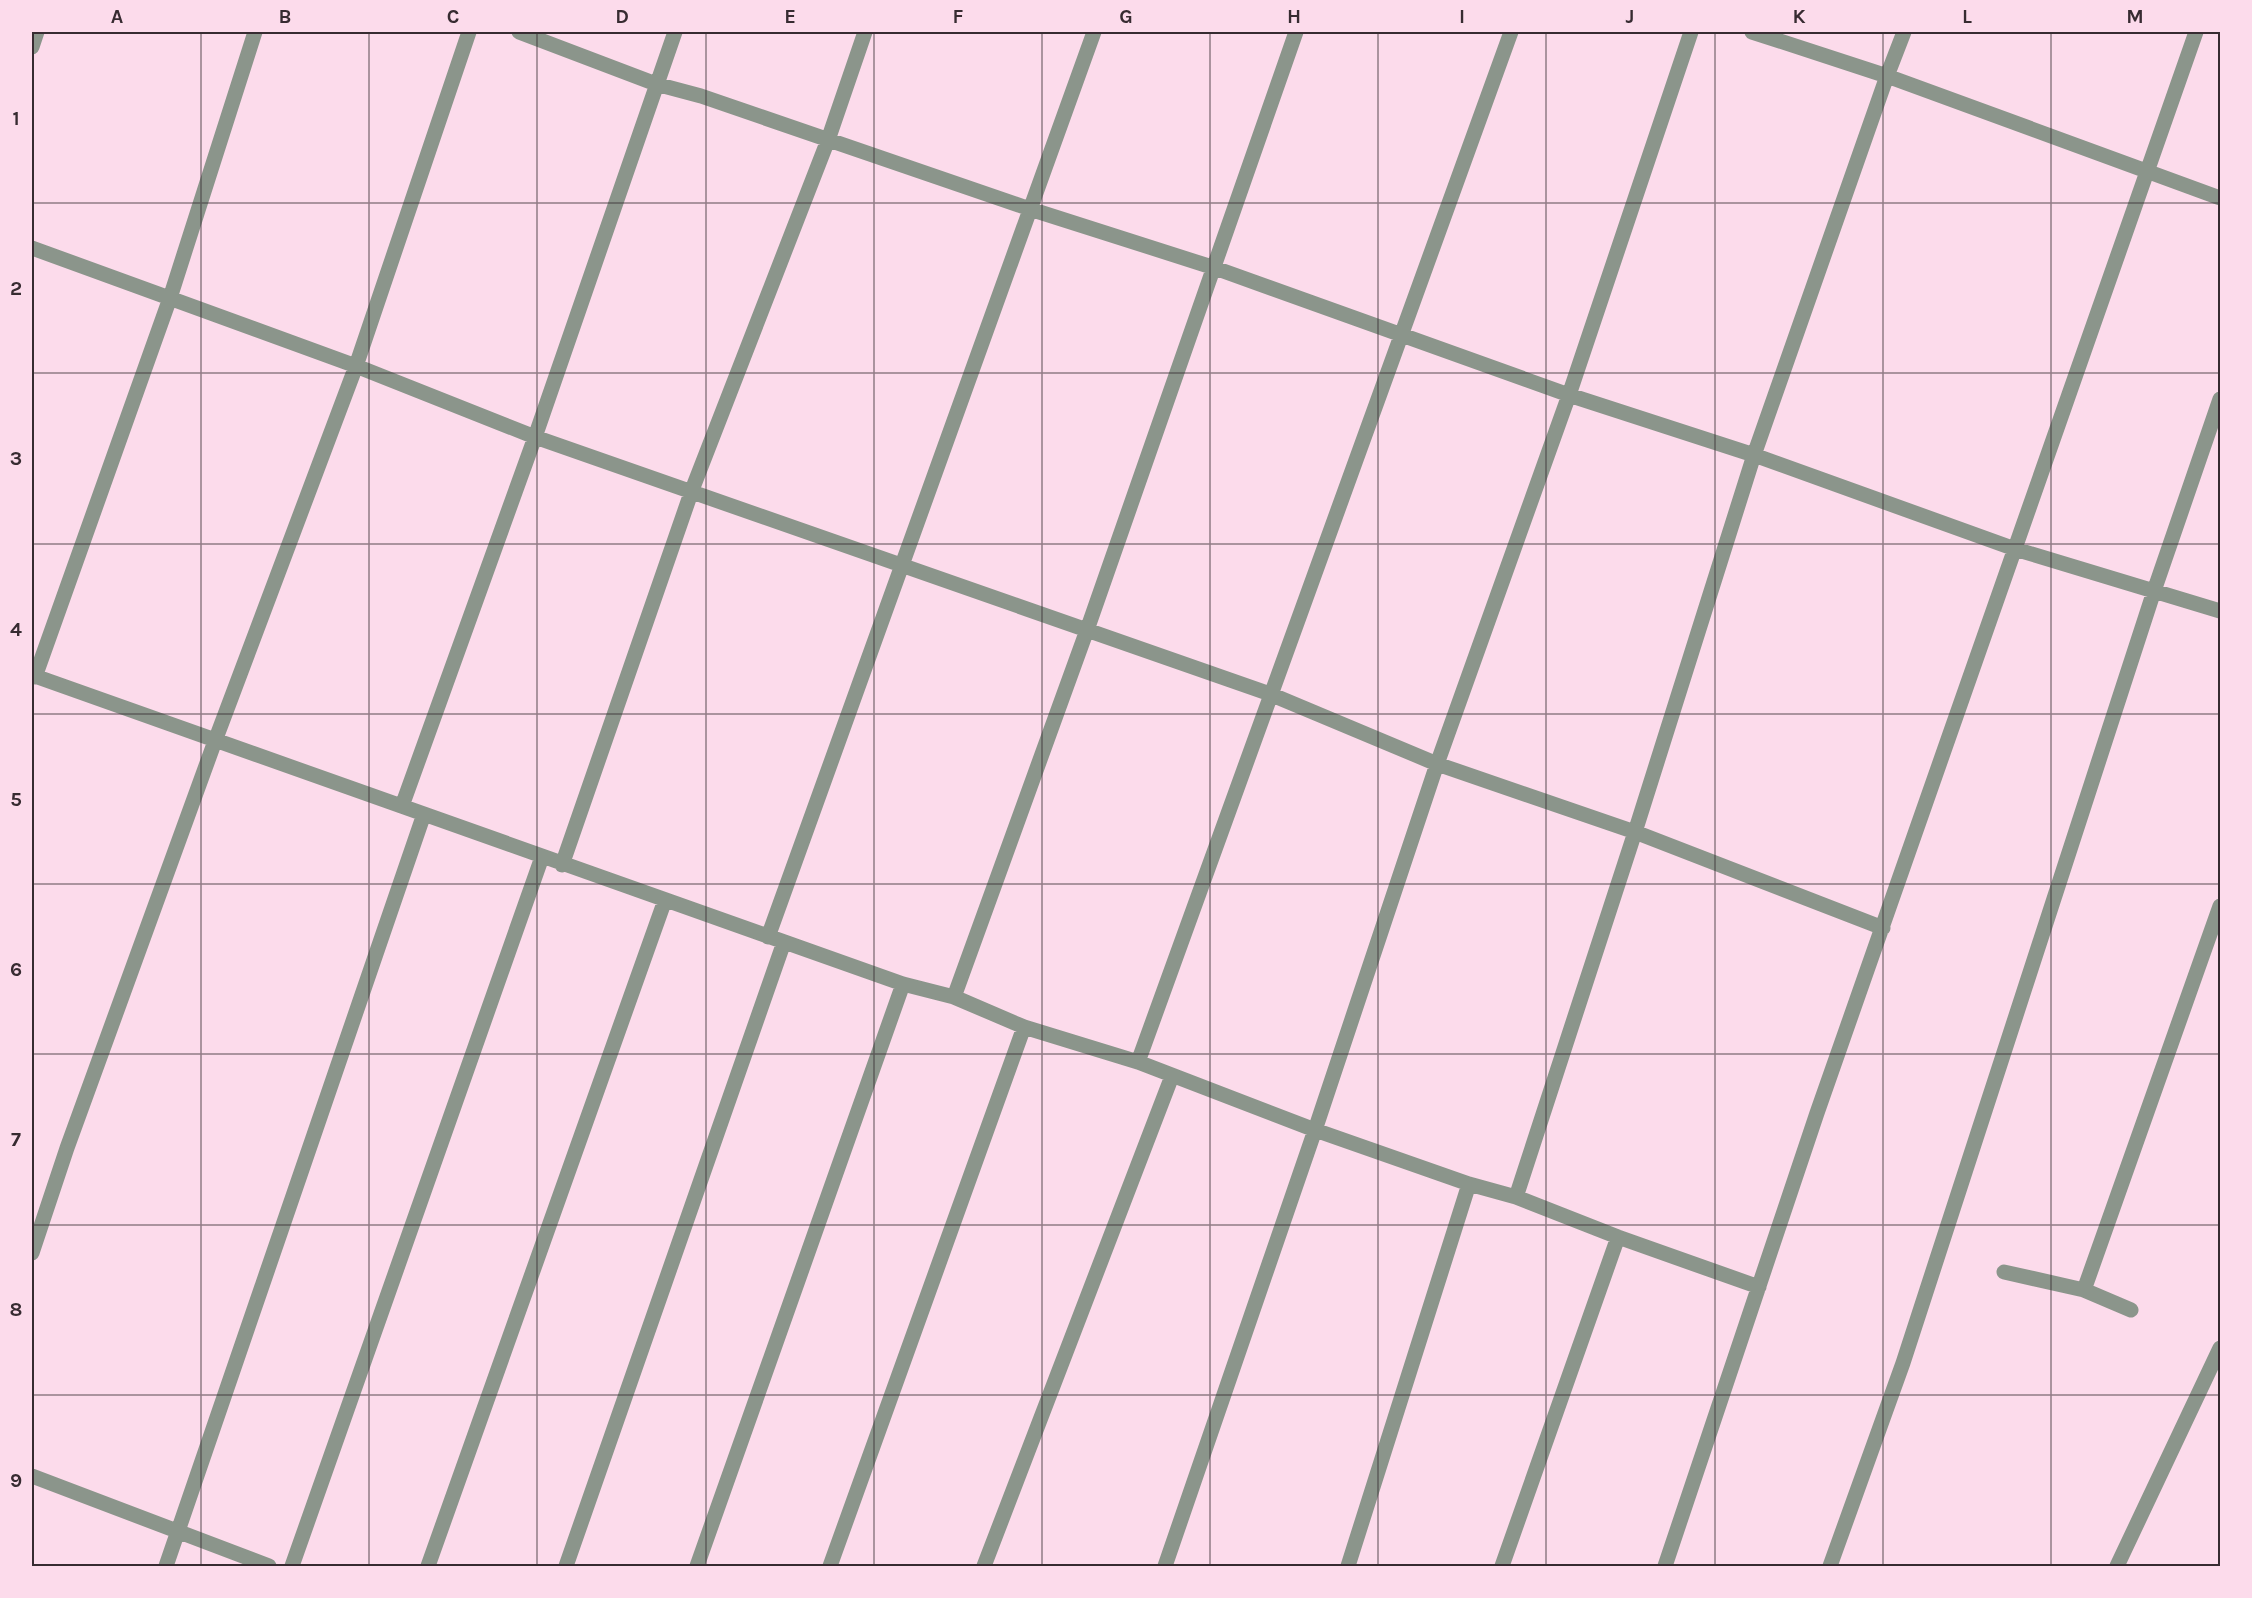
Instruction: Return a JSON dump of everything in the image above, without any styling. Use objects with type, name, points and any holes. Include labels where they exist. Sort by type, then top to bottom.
[{"type":"street","points":[[32,47],[37,32]]},
{"type":"street","points":[[255,32],[170,298],[33,676],[768,937],[903,984],[954,997],[1024,1028],[1138,1062],[1316,1130],[1469,1184],[1516,1197],[1618,1237],[1759,1287]]},
{"type":"street","points":[[32,1253],[67,1148],[215,741],[356,366],[469,32]]},
{"type":"street","points":[[519,32],[656,84],[700,96],[1030,209],[1215,268],[1569,395],[1754,455],[2015,549],[2220,611]]},
{"type":"street","points":[[402,806],[535,437],[675,32]]},
{"type":"street","points":[[562,865],[692,490],[828,140],[865,32]]},
{"type":"street","points":[[768,937],[1094,32]]},
{"type":"street","points":[[954,997],[1087,630],[1296,32]]},
{"type":"street","points":[[1138,1062],[1511,32]]},
{"type":"street","points":[[1165,1566],[1316,1130],[1437,765],[1569,395],[1691,32]]},
{"type":"street","points":[[1752,32],[1887,76],[2220,198]]},
{"type":"street","points":[[1516,1197],[1635,832],[1754,455],[1904,32]]},
{"type":"street","points":[[1665,1566],[1882,928],[2196,32]]},
{"type":"street","points":[[32,248],[356,366],[535,437],[1270,694],[1437,765],[1635,832],[1882,928]]},
{"type":"street","points":[[1830,1566],[1903,1364],[2154,591],[2220,399]]},
{"type":"street","points":[[166,1566],[424,813]]},
{"type":"street","points":[[292,1566],[542,857]]},
{"type":"street","points":[[428,1566],[665,900]]},
{"type":"street","points":[[2084,1290],[2220,906]]},
{"type":"street","points":[[566,1566],[784,942]]},
{"type":"street","points":[[697,1566],[903,984]]},
{"type":"street","points":[[830,1566],[1024,1028]]},
{"type":"street","points":[[984,1566],[1172,1076]]},
{"type":"street","points":[[1348,1566],[1469,1184]]},
{"type":"street","points":[[1502,1566],[1618,1237]]},
{"type":"street","points":[[2004,1272],[2084,1290],[2131,1310]]},
{"type":"street","points":[[2117,1566],[2220,1348]]},
{"type":"street","points":[[32,1476],[268,1566]]}]
